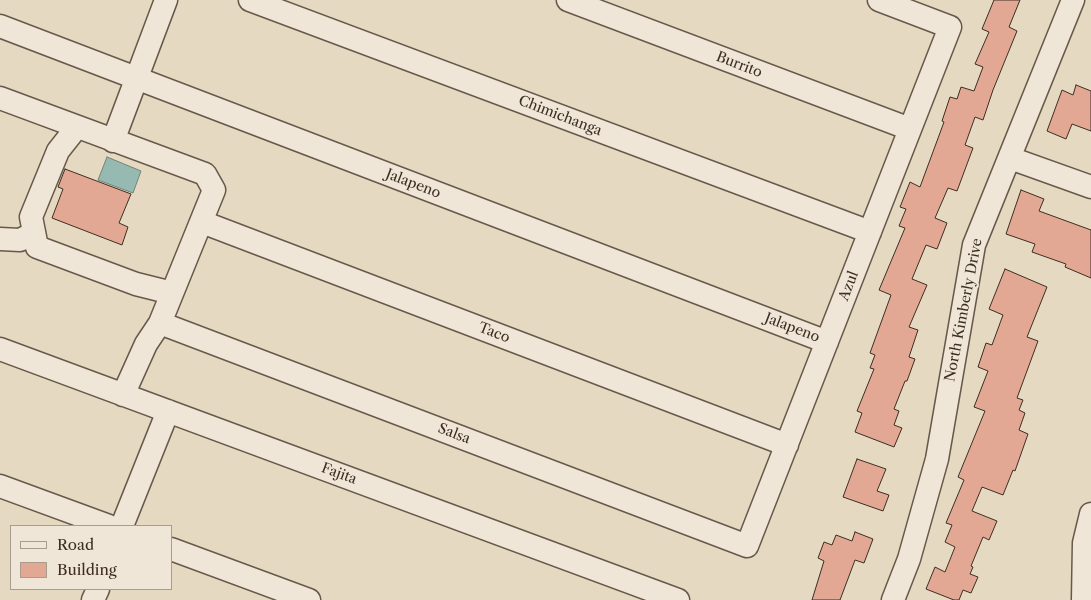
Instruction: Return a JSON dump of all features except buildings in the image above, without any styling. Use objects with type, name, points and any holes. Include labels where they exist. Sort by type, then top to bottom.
[{"type":"street","points":[[113,140],[166,0]]},
{"type":"street","name":"Chimichanga","points":[[250,0],[870,232]]},
{"type":"street","name":"Burrito","points":[[568,0],[910,129]]},
{"type":"street","name":"Azul","points":[[747,546],[950,27],[880,0]]},
{"type":"street","name":"North Kimberly Drive","points":[[893,600],[910,559],[937,459],[974,245],[1073,0]]},
{"type":"street","name":"Jalapeno","points":[[0,26],[827,342]]},
{"type":"street","points":[[0,98],[205,174],[214,190],[160,323],[146,344],[124,395]]},
{"type":"street","points":[[77,127],[58,151],[31,218],[37,247],[136,284],[172,293]]},
{"type":"street","points":[[1010,158],[1091,187]]},
{"type":"street","name":"Taco","points":[[202,222],[787,445]]},
{"type":"street","points":[[0,239],[20,240],[34,233]]},
{"type":"street","name":"Salsa","points":[[160,323],[747,546]]},
{"type":"street","name":"Fajita","points":[[0,349],[678,600]]},
{"type":"street","points":[[122,525],[168,411]]},
{"type":"street","points":[[0,486],[106,525]]},
{"type":"street","points":[[1083,600],[1084,543],[1091,514]]},
{"type":"street","points":[[172,549],[309,600]]},
{"type":"water","points":[[107,157],[141,171],[133,193],[98,180]]}]
